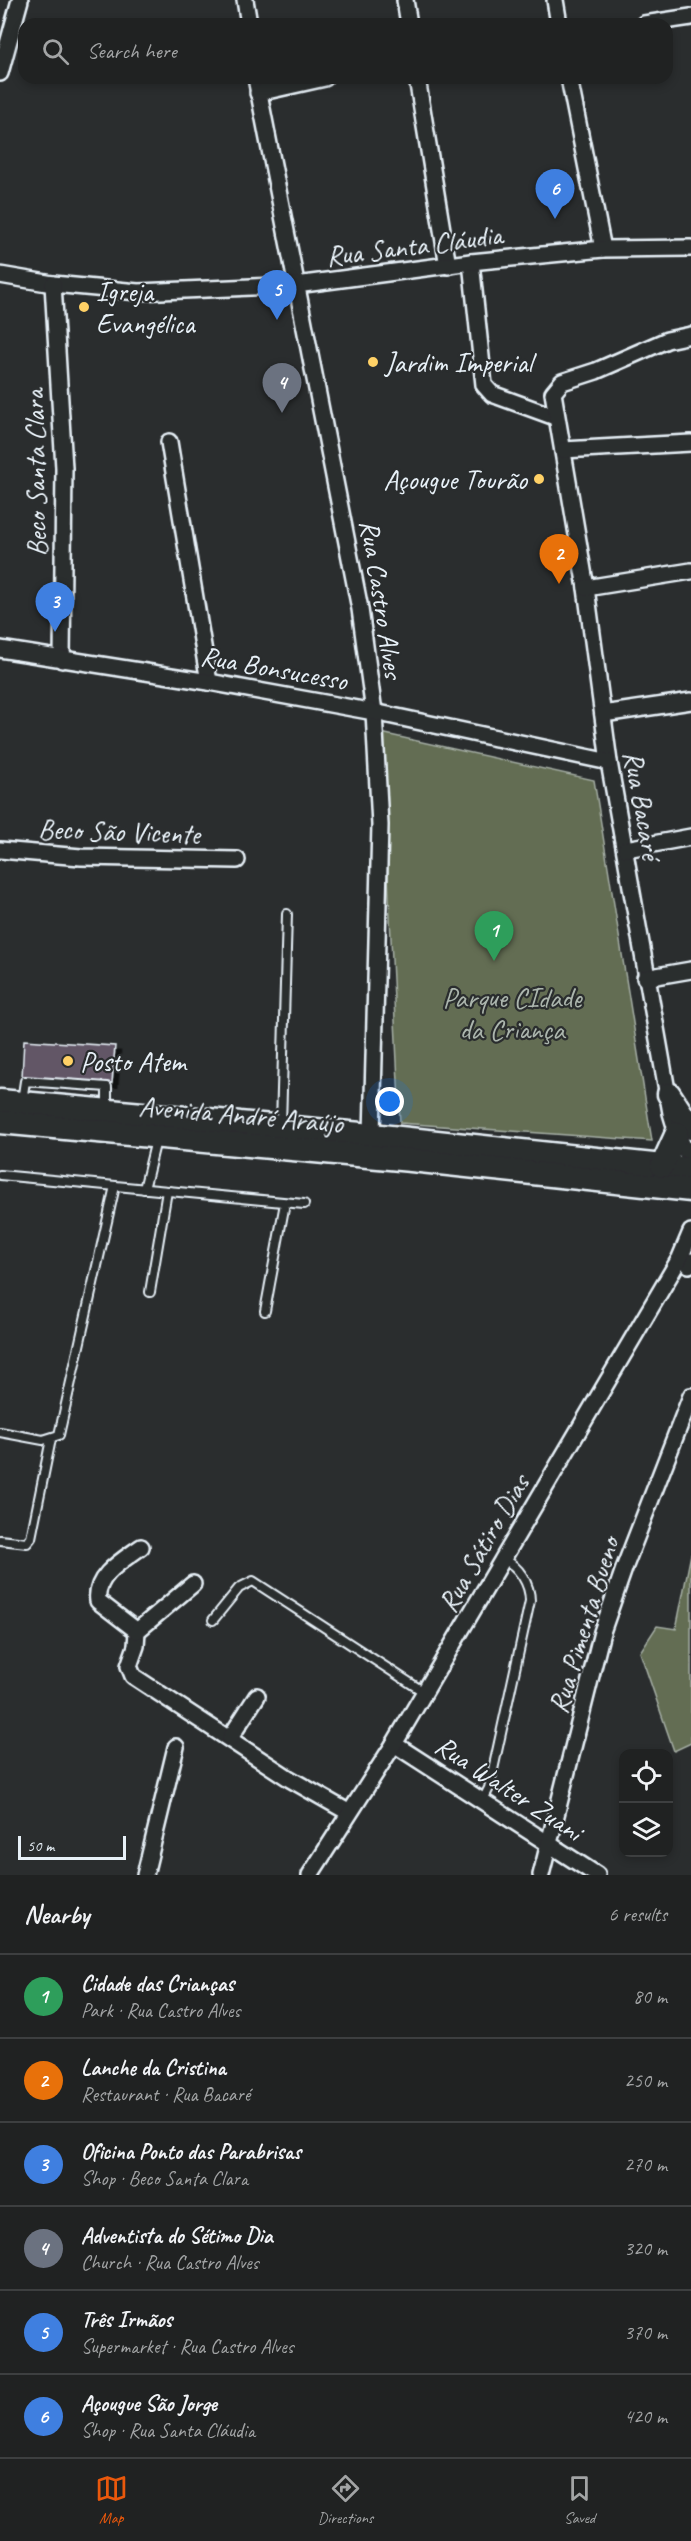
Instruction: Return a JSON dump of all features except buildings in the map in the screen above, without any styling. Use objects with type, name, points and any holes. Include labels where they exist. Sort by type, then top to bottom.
[{"type":"main road","points":[[663,1166],[684,1131],[669,1094]]},
{"type":"main road","name":"Avenida André Araújo","points":[[11,1102],[691,1169]]},
{"type":"main road","name":"Avenida André Araújo","points":[[0,1122],[157,1135],[691,1190]]},
{"type":"street","points":[[0,73],[20,0]]},
{"type":"street","points":[[245,0],[248,18]]},
{"type":"street","points":[[405,0],[408,18]]},
{"type":"street","points":[[555,0],[558,18]]},
{"type":"street","points":[[673,20],[689,18],[691,33]]},
{"type":"street","points":[[418,84],[448,266]]},
{"type":"street","points":[[570,84],[603,249]]},
{"type":"street","name":"Rua Castro Alves","points":[[257,85],[360,609],[374,712],[380,825],[372,1136]]},
{"type":"street","name":"Rua Santa Cláudia","points":[[0,275],[53,284],[138,292],[296,285],[471,262],[603,249],[691,248]]},
{"type":"street","points":[[471,262],[484,385],[492,393],[555,417]]},
{"type":"street","name":"Beco Santa Clara","points":[[53,284],[64,468],[62,660]]},
{"type":"street","name":"Rua Bacaré","points":[[669,1094],[645,978],[626,849],[609,762],[586,588],[563,450],[555,417],[553,393],[562,382],[596,371],[667,340],[691,334]]},
{"type":"street","points":[[169,442],[209,682]]},
{"type":"street","points":[[563,450],[691,443]]},
{"type":"street","points":[[586,588],[691,571]]},
{"type":"street","name":"Rua Bonsucesso","points":[[0,649],[209,682],[374,712],[609,762]]},
{"type":"street","points":[[603,714],[691,701]]},
{"type":"street","points":[[626,849],[691,837]]},
{"type":"street","name":"Beco São Vicente","points":[[0,850],[81,857],[237,860]]},
{"type":"street","points":[[645,978],[691,970]]},
{"type":"street","points":[[684,1131],[691,1163]]},
{"type":"street","name":"Rua Sátiro Dias","points":[[310,1875],[348,1812],[394,1744],[503,1559],[688,1263],[691,1232]]},
{"type":"street","name":"Rua Pimenta Bueno","points":[[542,1875],[602,1632],[691,1396]]},
{"type":"street","points":[[137,1631],[98,1601],[97,1592],[101,1582],[115,1566],[141,1547]]},
{"type":"street","points":[[193,1584],[137,1631],[136,1646],[129,1666],[133,1676],[290,1779],[348,1812]]},
{"type":"street","points":[[230,1738],[257,1696]]},
{"type":"street","name":"Rua Walter Zuani","points":[[394,1744],[551,1843],[597,1875]]},
{"type":"street","points":[[145,1875],[176,1747]]},
{"type":"lane","points":[[281,1127],[287,914]]},
{"type":"lane","points":[[144,1189],[157,1135]]},
{"type":"lane","points":[[0,1175],[304,1204]]},
{"type":"lane","points":[[0,1432],[51,1439],[59,1435],[64,1422],[115,1186]]},
{"type":"lane","points":[[150,1292],[167,1191]]},
{"type":"lane","points":[[265,1311],[285,1203]]},
{"type":"lane","points":[[0,1540],[27,1543],[31,1538],[51,1439]]},
{"type":"lane","points":[[483,1800],[489,1788],[530,1601],[528,1583],[510,1562],[503,1559]]},
{"type":"lane","points":[[213,1620],[239,1588],[253,1581],[424,1692]]},
{"type":"green space","name":"Parque CIdade da Criança","points":[[381,733],[594,780],[652,1141],[400,1123]]},
{"type":"green space","points":[[691,1554],[691,1743],[674,1751],[640,1652],[657,1626],[676,1629]]},
{"type":"place","name":"Açougue São Jorge","points":[[555,219]]},
{"type":"place","name":"Igreja Evangélica","points":[[84,307]]},
{"type":"place","name":"Três Irmãos","points":[[277,320]]},
{"type":"place","name":"Jardim Imperial","points":[[373,362]]},
{"type":"place","name":"Adventista do Sétimo Dia","points":[[282,413]]},
{"type":"place","name":"Açougue Tourão","points":[[539,479]]},
{"type":"place","name":"Lanche da Cristina","points":[[559,584]]},
{"type":"place","name":"Oficina Ponto das Parabrisas","points":[[55,632]]},
{"type":"place","name":"Cidade das Crianças","points":[[494,961]]},
{"type":"place","name":"Posto Atem","points":[[68,1061]]}]
